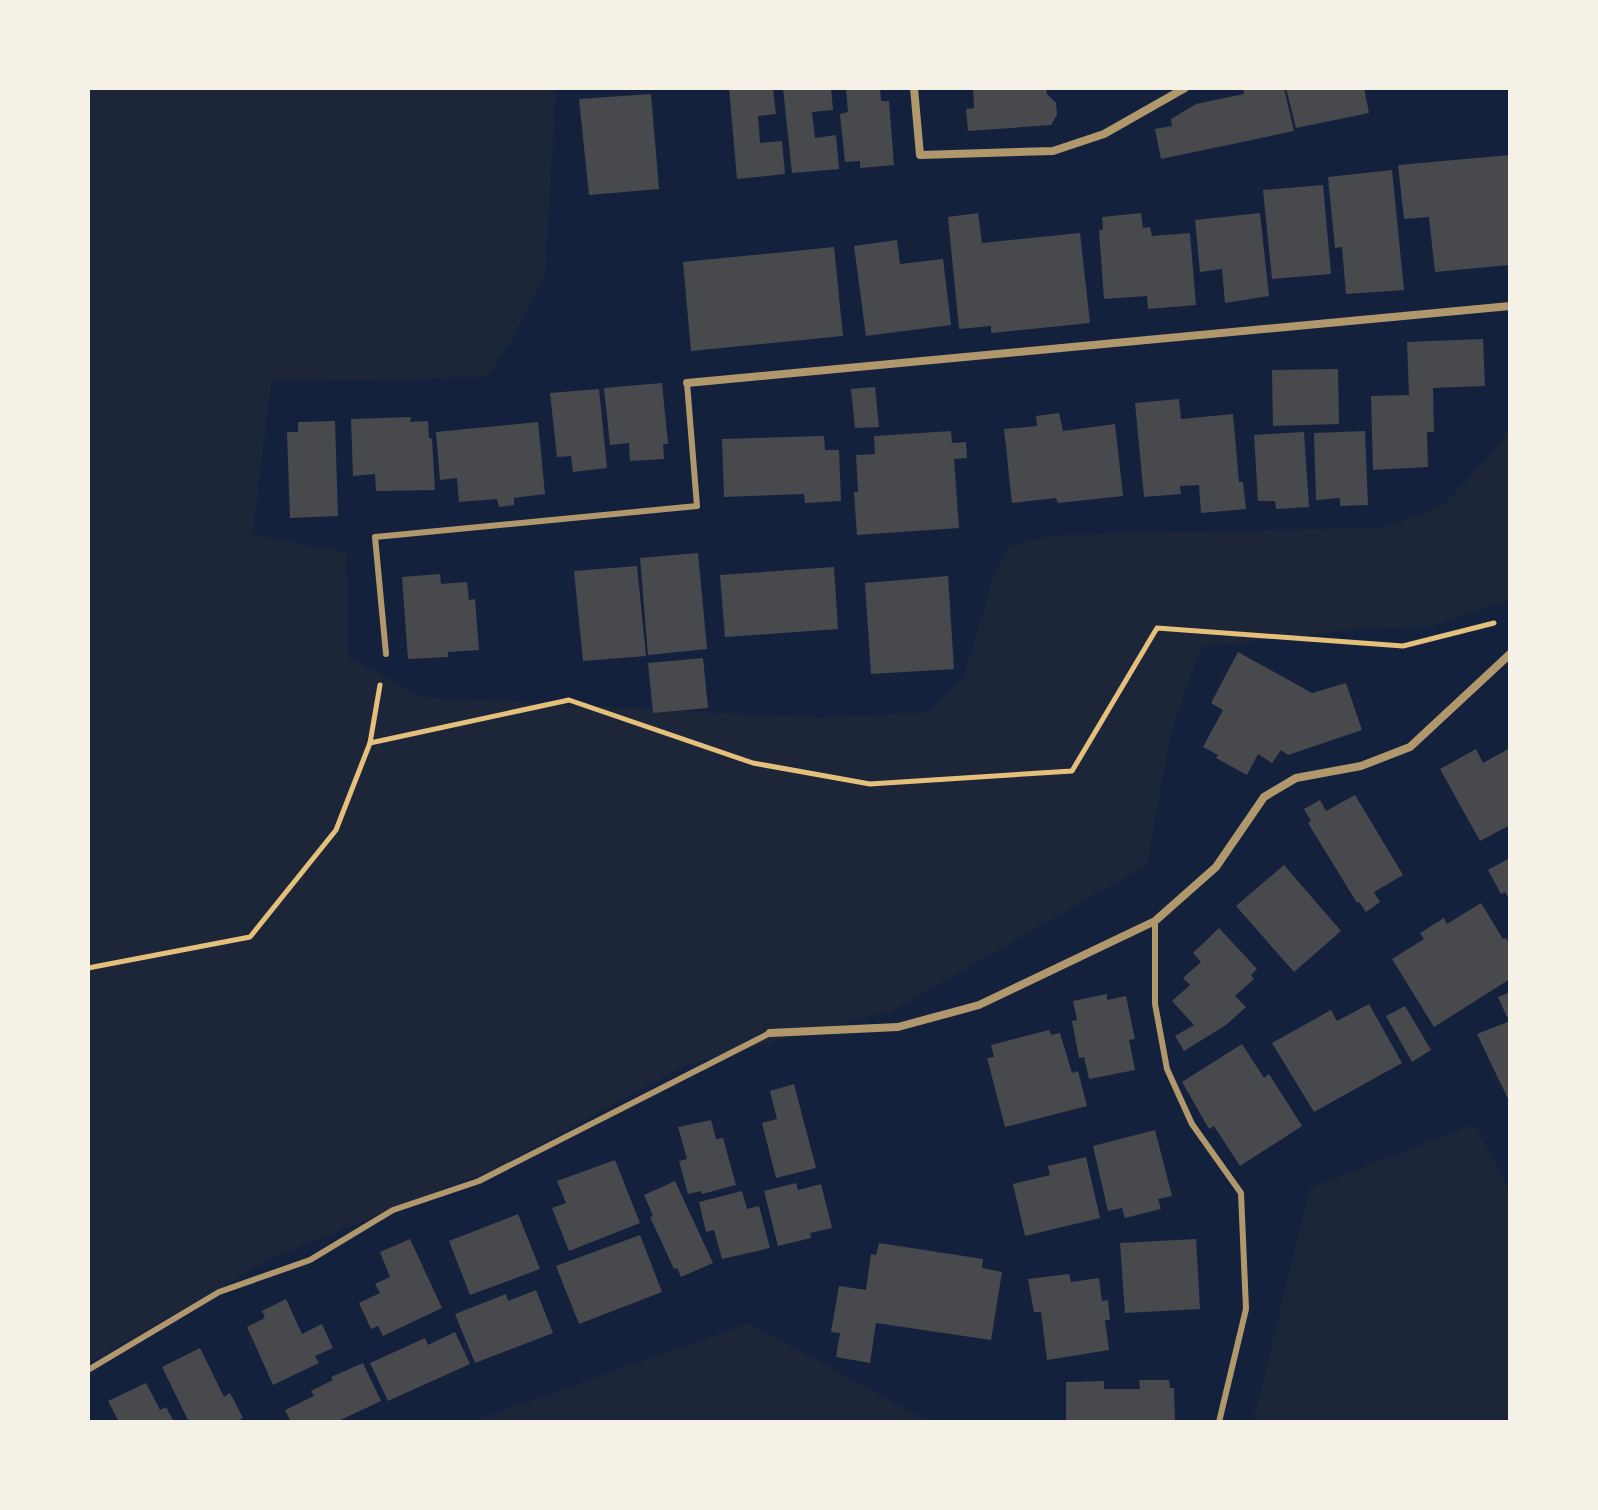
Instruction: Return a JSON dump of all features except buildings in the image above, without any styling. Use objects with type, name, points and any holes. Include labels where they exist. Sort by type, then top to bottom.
[{"type":"street","points":[[914,88],[920,155],[1053,151],[1104,134],[1185,88]]},
{"type":"street","points":[[687,383],[1510,306]]},
{"type":"street","points":[[770,1033],[898,1027],[979,1005],[1155,921],[1216,867],[1264,797],[1296,778],[1361,766],[1410,747],[1510,654]]},
{"type":"lane","points":[[386,654],[375,537],[697,506],[687,383]]},
{"type":"lane","points":[[1155,921],[1155,1004],[1167,1069],[1192,1124],[1241,1193],[1246,1309],[1219,1422]]},
{"type":"lane","points":[[88,1370],[219,1292],[310,1260],[393,1210],[479,1181],[770,1033]]},
{"type":"path","points":[[370,743],[569,700],[753,763],[870,784],[1072,771],[1157,628],[1403,646],[1495,623]]},
{"type":"path","points":[[88,968],[250,937],[336,830],[370,743],[386,654]]},
{"type":"shaded area","points":[[88,88],[556,88],[545,277],[513,338],[487,377],[271,382],[253,534],[347,553],[348,656],[422,697],[823,718],[926,712],[963,679],[992,581],[1009,546],[1056,535],[1385,527],[1442,506],[1510,428],[1510,599],[1433,626],[1353,630],[1201,647],[1171,733],[1147,865],[894,1010],[686,1065],[497,1168],[277,1256],[88,1363]]},
{"type":"shaded area","points":[[1474,1124],[1510,1192],[1510,1422],[1253,1422],[1310,1188]]},
{"type":"shaded area","points":[[749,1323],[930,1422],[471,1422]]}]
